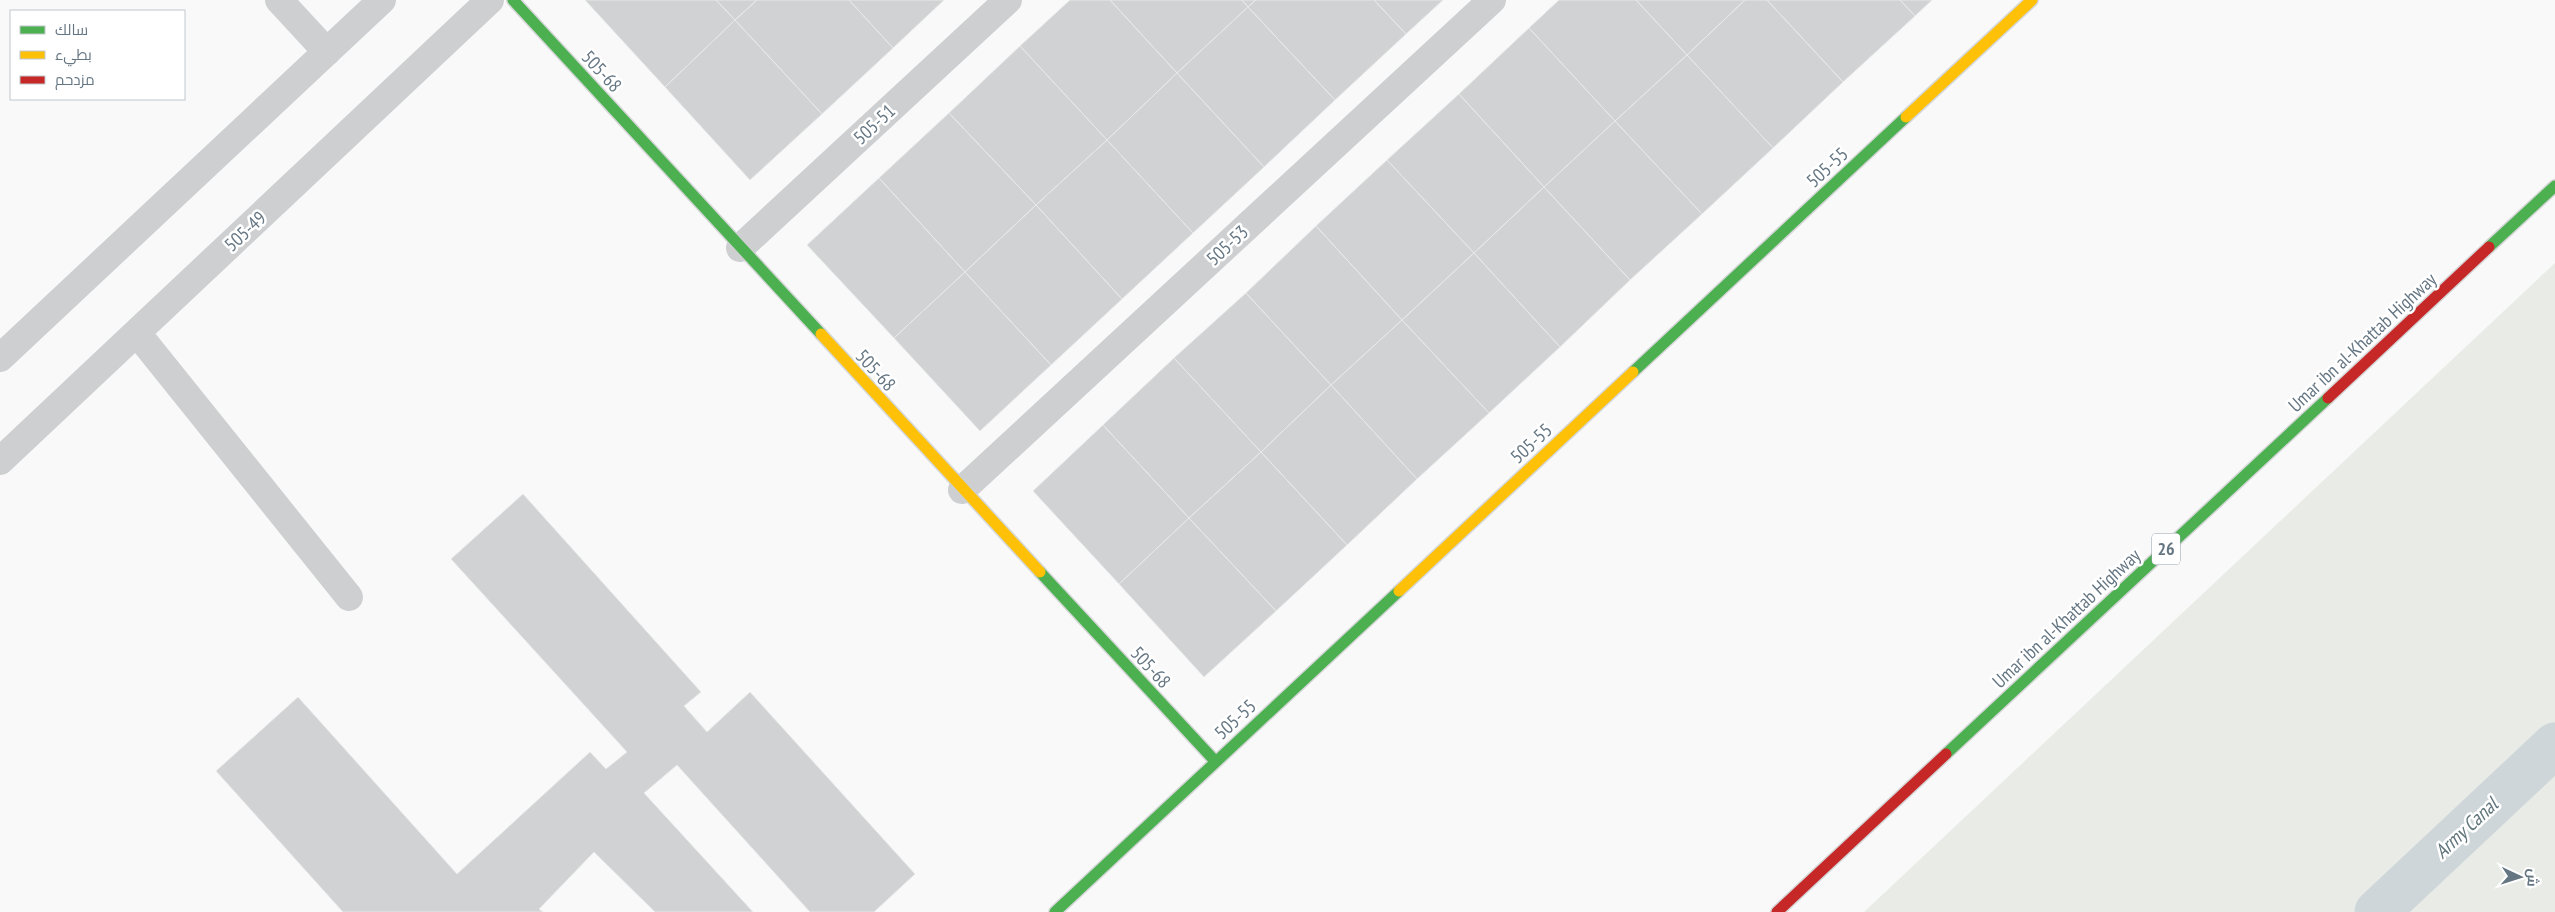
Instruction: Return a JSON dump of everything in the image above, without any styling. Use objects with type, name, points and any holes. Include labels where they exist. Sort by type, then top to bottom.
[{"type":"main road","name":"505-68","points":[[513,0],[962,490],[1215,761]]},
{"type":"main road","name":"505-55","points":[[1055,912],[2032,0]]},
{"type":"main road","name":"Umar ibn al-Khattab Highway","points":[[1777,912],[2555,186]]},
{"type":"street","points":[[279,0],[327,52]]},
{"type":"street","points":[[0,358],[382,0]]},
{"type":"street","name":"505-49","points":[[0,461],[490,0]]},
{"type":"street","name":"505-51","points":[[740,248],[1008,0]]},
{"type":"street","name":"505-53","points":[[962,490],[1492,0]]},
{"type":"street","points":[[137,333],[349,597]]},
{"type":"shaded area","points":[[2555,263],[2555,912],[1864,912]]},
{"type":"building","points":[[585,0],[716,0],[735,20],[665,87]]},
{"type":"building","points":[[716,0],[757,0],[735,20]]},
{"type":"building","points":[[757,0],[849,0],[893,48],[822,114],[735,20]]},
{"type":"building","points":[[849,0],[944,0],[893,48]]},
{"type":"building","points":[[1070,0],[1110,0],[1177,73],[1107,140],[1020,46]]},
{"type":"building","points":[[1110,0],[1242,0],[1248,7],[1177,73]]},
{"type":"building","points":[[1242,0],[1256,0],[1248,7]]},
{"type":"building","points":[[1256,0],[1374,0],[1406,34],[1335,100],[1248,7]]},
{"type":"building","points":[[1374,0],[1443,0],[1406,34]]},
{"type":"building","points":[[1559,0],[1636,0],[1687,55],[1615,121],[1529,28]]},
{"type":"building","points":[[1636,0],[1745,0],[1687,55]]},
{"type":"building","points":[[1745,0],[1767,0],[1843,82],[1773,148],[1687,55]]},
{"type":"building","points":[[1767,0],[1900,0],[1915,16],[1843,82]]},
{"type":"building","points":[[1900,0],[1932,0],[1915,16]]},
{"type":"building","points":[[1248,7],[1335,100],[1264,167],[1177,73]]},
{"type":"building","points":[[735,20],[822,114],[750,180],[665,87]]},
{"type":"building","points":[[1529,28],[1615,121],[1544,187],[1459,94]]},
{"type":"building","points":[[1020,46],[1107,140],[1036,205],[949,113]]},
{"type":"building","points":[[1687,55],[1773,148],[1702,214],[1615,121]]},
{"type":"building","points":[[1177,73],[1264,167],[1193,233],[1107,140]]},
{"type":"building","points":[[1459,94],[1544,187],[1474,253],[1387,160]]},
{"type":"building","points":[[949,113],[1036,205],[965,272],[879,178]]},
{"type":"building","points":[[1615,121],[1702,214],[1630,280],[1544,187]]},
{"type":"building","points":[[1107,140],[1193,233],[1122,299],[1036,205]]},
{"type":"building","points":[[1387,160],[1474,253],[1402,320],[1316,226]]},
{"type":"building","points":[[879,178],[965,272],[894,338],[807,245]]},
{"type":"building","points":[[1544,187],[1630,280],[1560,347],[1474,253]]},
{"type":"building","points":[[1036,205],[1122,299],[1051,365],[965,272]]},
{"type":"building","points":[[1316,226],[1402,320],[1331,385],[1246,293]]},
{"type":"building","points":[[1474,253],[1560,347],[1489,413],[1402,320]]},
{"type":"building","points":[[965,272],[1051,365],[980,431],[894,338]]},
{"type":"building","points":[[1246,293],[1331,385],[1261,452],[1174,358]]},
{"type":"building","points":[[1402,320],[1489,413],[1417,479],[1331,385]]},
{"type":"building","points":[[1174,358],[1261,452],[1189,518],[1103,425]]},
{"type":"building","points":[[1331,385],[1417,479],[1347,545],[1261,452]]},
{"type":"building","points":[[1103,425],[1189,518],[1119,584],[1033,491]]},
{"type":"building","points":[[1261,452],[1347,545],[1276,611],[1189,518]]},
{"type":"building","points":[[523,494],[701,692],[684,706],[707,732],[750,692],[915,874],[874,912],[810,912],[677,765],[644,793],[753,912],[655,912],[594,852],[539,909],[543,912],[343,912],[216,771],[298,697],[457,874],[590,752],[606,769],[627,752],[451,559]]},
{"type":"building","points":[[1189,518],[1276,611],[1204,677],[1119,584]]},
{"type":"waterway","name":"Army Canal","points":[[2377,912],[2555,745]]},
{"type":"traffic: fast","points":[[513,0],[821,334]]},
{"type":"traffic: fast","points":[[1633,372],[1906,117]]},
{"type":"traffic: fast","points":[[2489,247],[2555,186]]},
{"type":"traffic: fast","points":[[1946,754],[2328,398]]},
{"type":"traffic: fast","points":[[1040,572],[1215,761]]},
{"type":"traffic: fast","points":[[1055,912],[1399,591]]},
{"type":"traffic: slow","points":[[1906,117],[2032,0]]},
{"type":"traffic: slow","points":[[821,334],[1040,572]]},
{"type":"traffic: slow","points":[[1399,591],[1633,372]]},
{"type":"traffic: jam","points":[[2328,398],[2489,247]]},
{"type":"traffic: jam","points":[[1777,912],[1946,754]]}]
